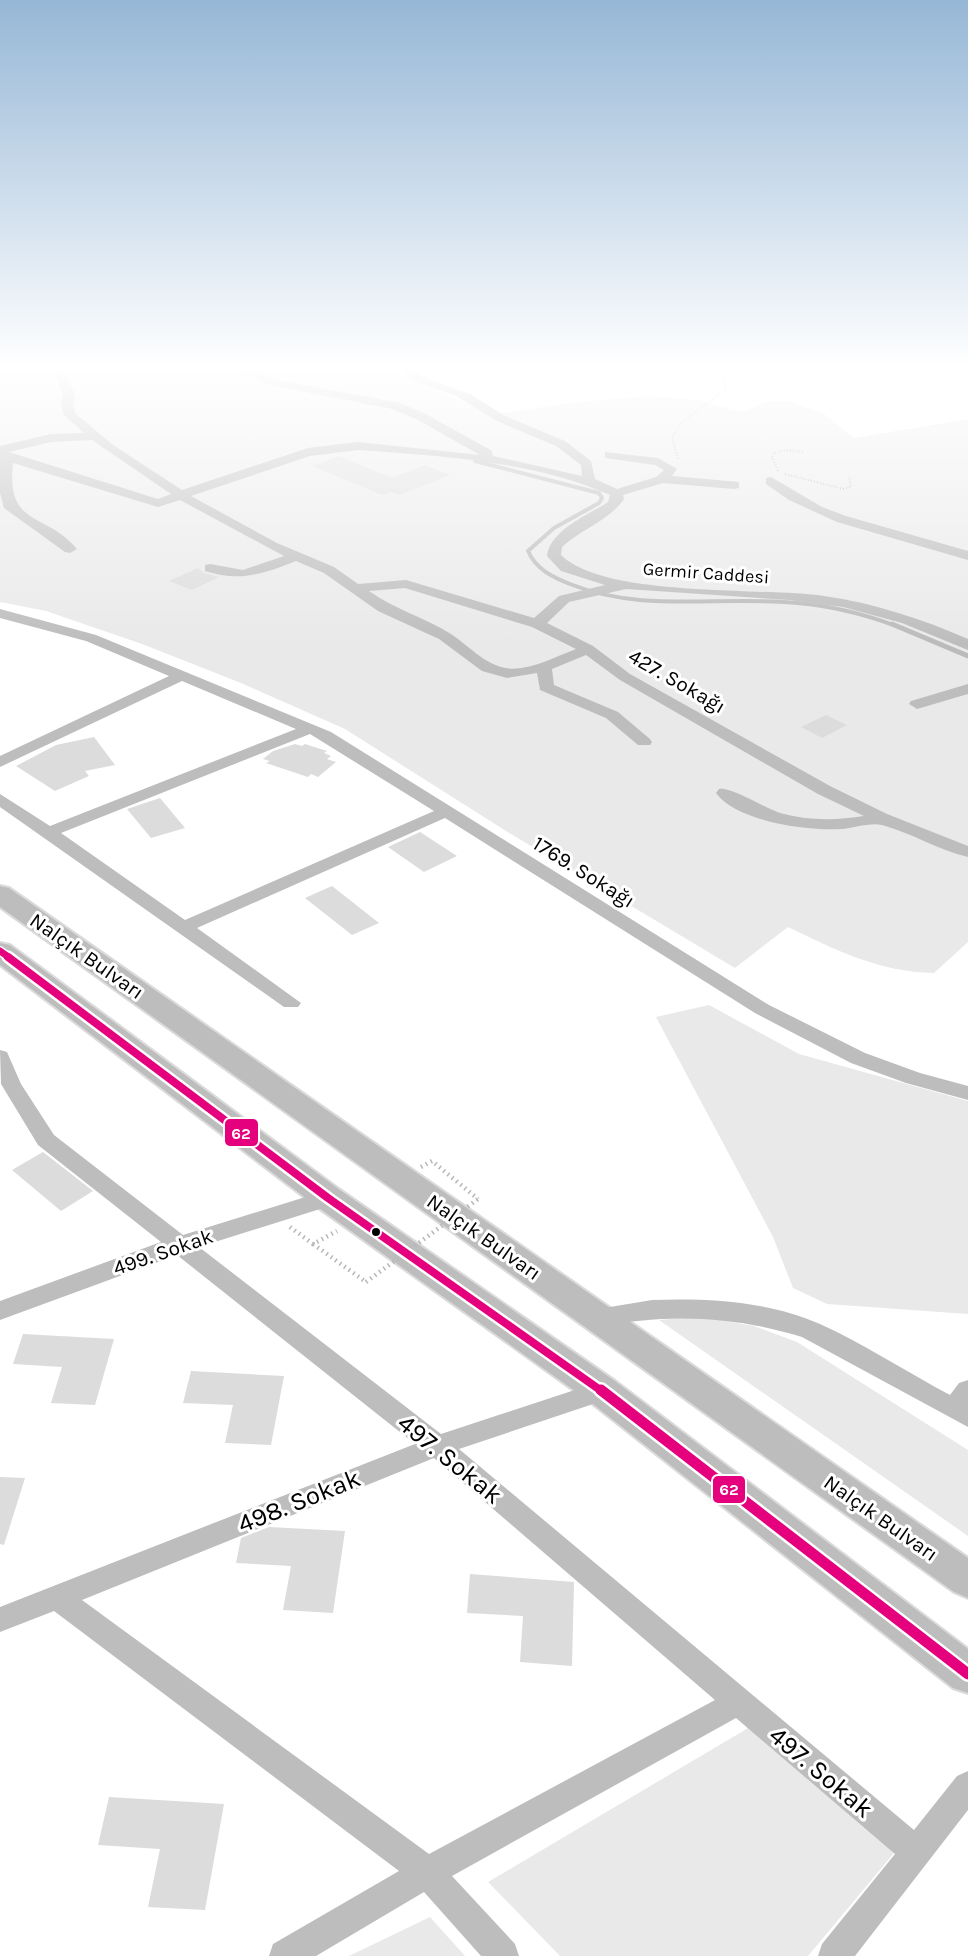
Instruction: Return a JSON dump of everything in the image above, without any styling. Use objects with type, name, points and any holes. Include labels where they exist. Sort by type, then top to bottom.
[{"type":"highway","name":"Nalçık Bulvarı","points":[[0,894],[968,1580]]},
{"type":"highway","points":[[0,951],[328,1198],[602,1391],[968,1674]]},
{"type":"street","points":[[3,461],[4,485],[11,508],[70,549]]},
{"type":"street","points":[[28,461],[158,503],[282,461]]},
{"type":"street","points":[[130,461],[182,496],[272,546],[329,570],[383,608],[444,636],[487,668],[516,673],[544,668],[588,649]]},
{"type":"street","points":[[501,461],[589,481],[616,493],[666,475],[734,485]]},
{"type":"street","points":[[584,461],[587,464],[589,481]]},
{"type":"street","points":[[653,461],[669,466],[666,475]]},
{"type":"street","points":[[771,481],[793,498],[860,526],[968,556]]},
{"type":"street","name":"Germir Caddesi","points":[[616,493],[616,502],[563,537],[553,551],[556,560],[565,568],[627,585],[676,591],[753,593],[844,603],[902,617],[968,645]]},
{"type":"street","points":[[210,568],[226,575],[241,576],[296,556]]},
{"type":"street","name":"427. Sokağı","points":[[355,588],[406,584],[537,624],[588,649],[625,677],[824,790],[880,818],[968,852]]},
{"type":"street","points":[[537,624],[564,598],[627,585]]},
{"type":"street","name":"1769. Sokağı","points":[[0,613],[91,638],[325,735],[609,915],[796,1028],[885,1069],[968,1093]]},
{"type":"street","points":[[544,668],[546,687],[612,715],[644,741]]},
{"type":"street","points":[[0,762],[181,676]]},
{"type":"street","points":[[917,704],[968,689]]},
{"type":"street","points":[[49,832],[309,729]]},
{"type":"street","points":[[725,793],[756,810],[795,821],[839,824],[880,818]]},
{"type":"street","points":[[0,799],[291,1003]]},
{"type":"street","points":[[184,927],[447,811]]},
{"type":"street","name":"497. Sokak","points":[[0,1057],[11,1084],[46,1140],[437,1446],[916,1852]]},
{"type":"street","name":"499. Sokak","points":[[0,1311],[178,1245],[328,1198]]},
{"type":"street","points":[[598,1318],[649,1308],[702,1307],[783,1321],[810,1330],[963,1405]]},
{"type":"street","name":"498. Sokak","points":[[0,1620],[437,1446],[602,1391]]},
{"type":"street","points":[[57,1597],[427,1872],[503,1956]]},
{"type":"street","points":[[285,1956],[427,1872],[738,1702]]},
{"type":"street","points":[[834,1956],[968,1786]]},
{"type":"path","points":[[666,475],[677,461]]},
{"type":"path","points":[[774,461],[778,474],[793,475],[843,489],[851,487],[849,477]]},
{"type":"path","points":[[275,1215],[366,1282],[478,1198],[432,1161]]},
{"type":"path","points":[[313,1244],[359,1219]]},
{"type":"shaded area","points":[[0,461],[968,461],[968,942],[934,973],[914,972],[858,958],[788,927],[735,968],[506,831],[345,729],[241,683],[142,644],[46,611],[0,602]]},
{"type":"shaded area","points":[[709,1005],[799,1054],[968,1101],[968,1314],[827,1304],[793,1288],[773,1237],[656,1017]]},
{"type":"shaded area","points":[[708,1318],[754,1326],[797,1342],[968,1450],[968,1536],[659,1320]]},
{"type":"shaded area","points":[[755,1724],[894,1853],[808,1956],[560,1956],[488,1882]]},
{"type":"shaded area","points":[[430,1917],[465,1956],[349,1956]]},
{"type":"building","points":[[325,461],[352,461],[392,478],[425,465],[450,475],[399,495],[391,492],[382,495],[312,466]]},
{"type":"building","points":[[198,568],[204,573],[219,577],[192,590],[169,581]]},
{"type":"building","points":[[826,715],[847,725],[822,738],[801,727]]},
{"type":"building","points":[[94,737],[115,765],[85,771],[89,776],[55,791],[16,766],[56,745]]},
{"type":"building","points":[[295,744],[302,746],[305,744],[327,751],[324,753],[331,756],[327,759],[336,762],[318,777],[311,774],[308,777],[266,763],[270,761],[263,759],[273,751]]},
{"type":"building","points":[[160,798],[185,828],[151,838],[127,809]]},
{"type":"building","points":[[420,832],[457,856],[424,872],[388,847]]},
{"type":"building","points":[[332,886],[379,923],[352,935],[305,898]]},
{"type":"building","points":[[43,1152],[93,1191],[61,1211],[12,1170]]},
{"type":"building","points":[[23,1334],[114,1339],[95,1405],[51,1403],[62,1367],[13,1364]]},
{"type":"building","points":[[191,1371],[284,1376],[271,1445],[225,1443],[233,1405],[183,1403]]},
{"type":"building","points":[[0,1477],[25,1478],[4,1545],[0,1544]]},
{"type":"building","points":[[269,1527],[345,1531],[333,1613],[283,1610],[291,1566],[236,1563],[241,1538]]},
{"type":"building","points":[[470,1574],[574,1582],[572,1666],[520,1662],[523,1616],[467,1613]]},
{"type":"building","points":[[109,1797],[224,1804],[205,1910],[148,1907],[160,1849],[98,1845]]},
{"type":"waterway","points":[[476,461],[599,493],[602,498],[599,503],[554,528],[528,551],[535,563],[545,572],[570,584],[596,593],[649,601],[756,601],[812,605],[854,613],[896,626]]},
{"type":"waterway","points":[[892,624],[968,656]]},
{"type":"transit line","name":"62","points":[[0,951],[328,1198],[602,1391],[968,1674]]}]
